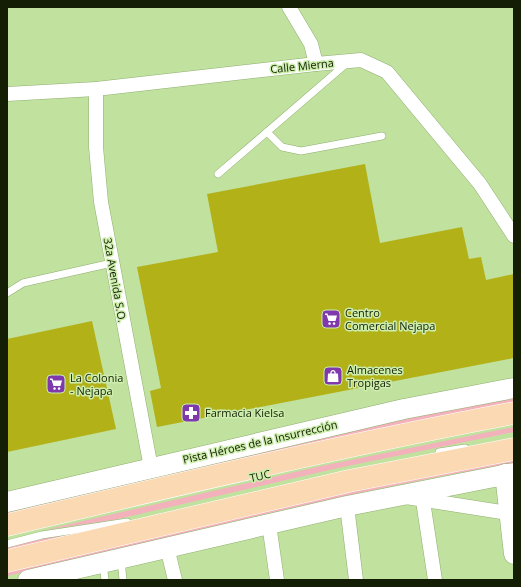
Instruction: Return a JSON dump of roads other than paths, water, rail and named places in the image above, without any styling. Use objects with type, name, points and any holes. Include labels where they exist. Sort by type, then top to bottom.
[{"type":"main road","points":[[7,525],[298,457],[422,430],[514,413]]},
{"type":"main road","points":[[7,561],[349,481],[514,449]]},
{"type":"street","points":[[289,7],[311,44],[316,64]]},
{"type":"street","name":"Calle Mierna","points":[[7,94],[96,89],[361,60],[387,72],[480,184],[513,233]]},
{"type":"street","name":"32a Avenida S.O.","points":[[96,89],[96,147],[101,202],[151,468]]},
{"type":"street","name":"Pista Héroes de la Insurrección","points":[[7,502],[404,409],[514,388]]},
{"type":"street","points":[[28,580],[110,567],[167,547],[347,506],[510,474],[514,554]]},
{"type":"street","points":[[401,496],[423,501],[512,514]]},
{"type":"street","points":[[423,501],[435,580]]},
{"type":"street","points":[[347,506],[356,580]]},
{"type":"street","points":[[269,524],[277,580]]},
{"type":"street","points":[[167,547],[176,580]]},
{"type":"lane","points":[[218,174],[349,61]]},
{"type":"lane","points":[[267,132],[282,147],[301,151],[382,136]]},
{"type":"lane","points":[[7,293],[24,283],[112,263]]},
{"type":"lane","points":[[429,454],[475,446]]},
{"type":"lane","points":[[7,544],[42,535],[131,521]]},
{"type":"lane","points":[[110,567],[123,580]]},
{"type":"place","name":"Centro Comercial Nejapa","points":[[331,319]]},
{"type":"place","name":"Almacenes Tropigas","points":[[333,376]]},
{"type":"place","name":"La Colonia - Nejapa","points":[[56,384]]},
{"type":"place","name":"Farmacia Kielsa","points":[[191,413]]}]
